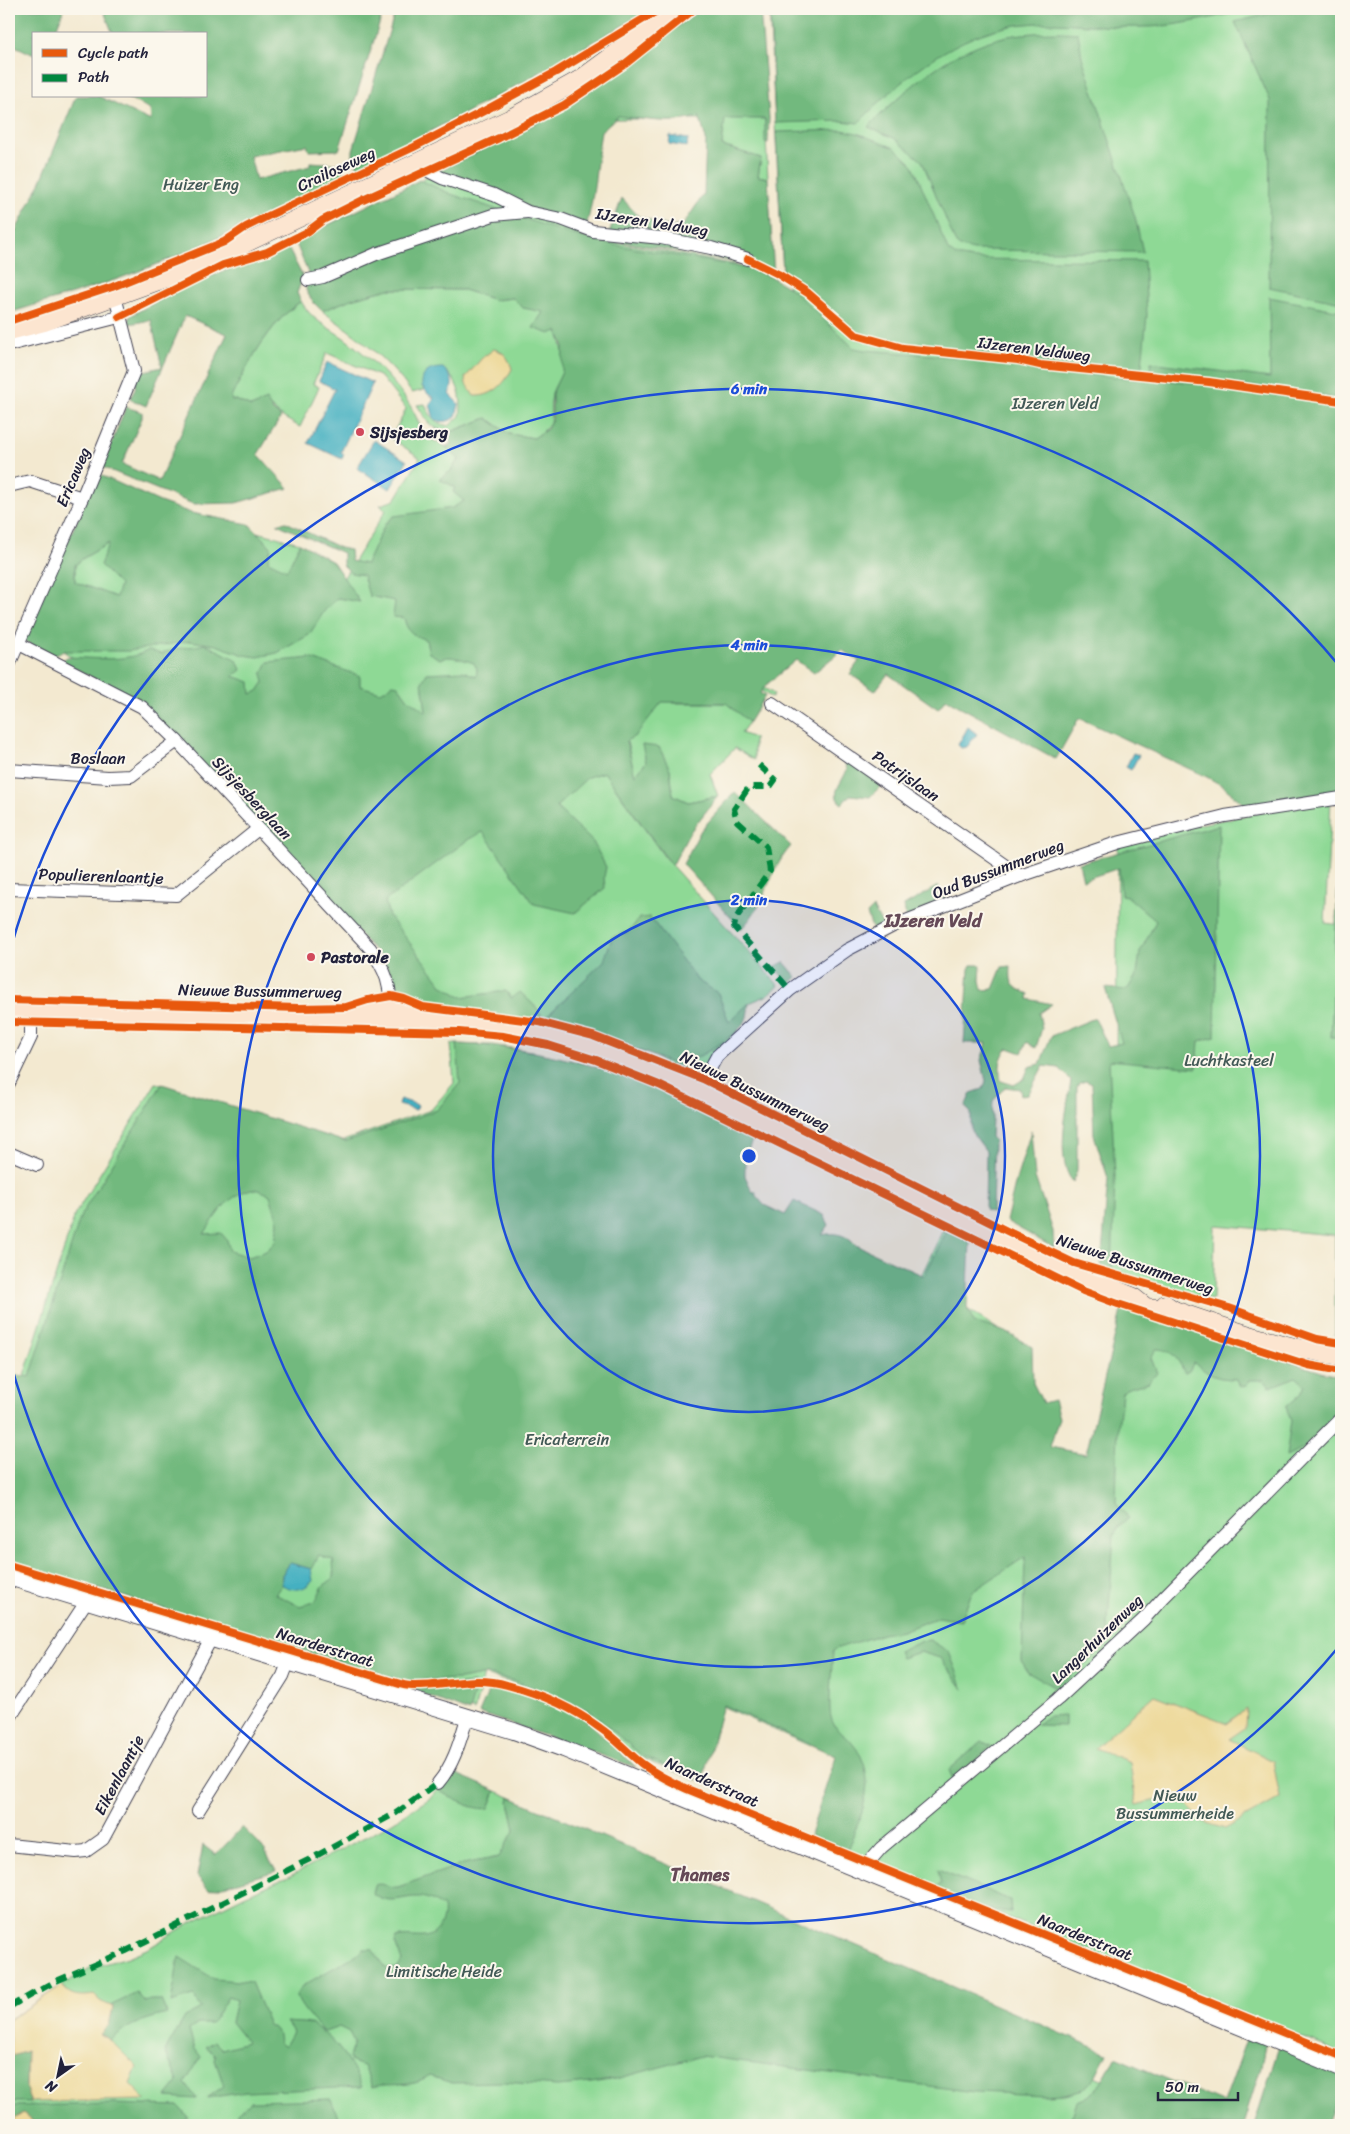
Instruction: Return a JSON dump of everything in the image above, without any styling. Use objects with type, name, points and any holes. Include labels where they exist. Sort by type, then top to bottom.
[{"type":"main road","name":"Crailoseweg","points":[[9,331],[44,322],[193,268],[421,161],[509,118],[582,78],[676,9]]},
{"type":"main road","name":"Nieuwe Bussummerweg","points":[[9,1011],[245,1023],[331,1019],[390,1012],[402,1007],[438,1022],[498,1026],[540,1033],[592,1047],[698,1091],[1056,1266],[1132,1296],[1142,1295],[1153,1298],[1174,1310],[1252,1336],[1309,1352],[1341,1356]]},
{"type":"street","name":"IJzeren Veldweg","points":[[421,161],[428,171],[442,178],[494,195],[528,212],[561,218],[593,230],[661,238],[711,248],[748,259]]},
{"type":"street","points":[[308,280],[323,277],[376,254],[493,215],[528,212]]},
{"type":"street","name":"Ericaweg","points":[[9,665],[82,498],[134,371],[115,296]]},
{"type":"street","points":[[9,345],[119,317]]},
{"type":"street","points":[[9,486],[30,481],[82,498]]},
{"type":"street","name":"Sijsjesberglaan","points":[[19,644],[142,707],[177,741],[370,948],[381,963],[388,979],[390,1012]]},
{"type":"street","name":"Patrijslaan","points":[[772,703],[1020,876]]},
{"type":"street","name":"Boslaan","points":[[9,770],[108,777],[131,776],[177,741]]},
{"type":"street","name":"Oud Bussummerweg","points":[[698,1091],[717,1056],[790,990],[847,950],[893,926],[1020,876],[1117,843],[1225,816],[1341,798]]},
{"type":"street","name":"Populierenlaantje","points":[[9,889],[176,895],[258,829]]},
{"type":"street","points":[[9,1083],[31,1037],[32,1012]]},
{"type":"street","points":[[9,1153],[37,1165]]},
{"type":"street","name":"Langerhuizenweg","points":[[864,1872],[868,1863],[881,1848],[1058,1699],[1144,1619],[1341,1418]]},
{"type":"street","name":"Naarderstraat","points":[[9,1577],[514,1731],[564,1749],[1341,2068]]},
{"type":"street","points":[[9,1720],[86,1602]]},
{"type":"street","name":"Eikenlaantje","points":[[9,1845],[86,1852],[103,1839],[211,1640]]},
{"type":"street","name":"Naarderstraat","points":[[198,1811],[283,1676],[288,1663]]},
{"type":"street","points":[[438,1784],[446,1774],[456,1754],[467,1718]]},
{"type":"green space","points":[[9,9],[64,9],[55,32],[32,32],[32,54],[9,43]]},
{"type":"green space","name":"Huizer Eng","points":[[103,9],[384,9],[339,150],[309,151],[307,145],[250,156],[256,180],[310,166],[310,162],[340,164],[346,175],[257,220],[165,261],[91,288],[9,313],[9,244],[41,181],[75,98],[102,98],[151,121],[150,109],[127,98],[208,98],[208,32],[112,32]]},
{"type":"green space","points":[[396,9],[648,9],[636,18],[516,86],[359,169],[353,157],[353,150]]},
{"type":"green space","points":[[701,9],[765,119],[768,178],[758,176],[761,158],[722,146],[724,119],[599,119],[582,236],[749,267],[789,288],[783,273],[769,9],[1341,9],[1341,793],[1247,807],[1237,769],[833,627],[773,647],[747,678],[774,694],[772,698],[757,688],[673,703],[727,703],[749,722],[741,733],[754,738],[754,760],[735,748],[710,774],[718,796],[688,802],[673,795],[670,769],[646,762],[635,776],[627,742],[594,775],[604,772],[666,859],[779,986],[766,996],[749,1003],[743,1009],[748,1014],[697,1057],[739,1030],[699,1075],[681,1067],[672,1070],[653,1055],[581,1034],[512,1019],[421,1007],[383,955],[142,705],[63,651],[101,592],[75,582],[75,565],[110,542],[191,513],[215,518],[269,556],[271,547],[257,532],[300,543],[288,569],[331,598],[386,510],[380,505],[395,500],[420,458],[391,438],[406,409],[381,377],[327,353],[313,384],[319,387],[300,427],[277,413],[266,401],[251,407],[236,400],[232,401],[231,397],[245,370],[269,332],[301,301],[314,318],[356,347],[391,380],[411,406],[423,435],[446,447],[459,459],[451,471],[546,436],[561,413],[571,355],[557,331],[564,363],[561,376],[553,392],[549,423],[542,432],[534,438],[509,434],[487,418],[448,433],[430,425],[417,405],[425,404],[434,419],[444,425],[449,426],[460,416],[461,402],[458,389],[452,378],[443,368],[422,386],[424,390],[412,393],[382,358],[322,311],[354,298],[389,289],[464,290],[495,300],[513,298],[523,308],[559,308],[295,241],[519,132],[572,103]]},
{"type":"green space","points":[[701,9],[760,9],[769,118],[768,143],[765,142],[765,119],[725,119],[722,146],[761,158],[758,176],[768,178],[774,275],[748,264],[607,239],[622,198],[638,216],[671,227],[683,225],[704,194],[706,139],[699,116],[680,121],[670,121],[618,116],[601,131],[586,227],[432,174],[519,132],[572,103]]},
{"type":"green space","points":[[770,9],[1243,9],[1230,14],[1161,26],[1126,27],[1040,23],[1006,27],[984,33],[963,42],[925,64],[890,92],[858,123],[842,121],[775,123]]},
{"type":"green space","points":[[1277,12],[1341,12],[1341,302],[1269,287],[1270,100],[1235,22]]},
{"type":"green space","points":[[1062,32],[1078,33],[1082,57],[1135,217],[1143,252],[974,250],[960,247],[956,244],[922,161],[894,138],[868,127],[915,84],[949,60],[968,50],[1008,36]]},
{"type":"green space","points":[[842,130],[857,133],[895,148],[913,165],[948,250],[956,256],[973,259],[1144,261],[1147,315],[1141,375],[859,339],[799,283],[783,273],[776,132]]},
{"type":"green space","points":[[420,180],[451,194],[570,234],[615,245],[747,268],[771,277],[793,290],[854,348],[865,350],[1000,360],[1072,374],[1149,379],[1151,362],[1270,378],[1269,297],[1341,311],[1341,399],[1259,387],[1162,377],[1153,379],[1227,386],[1341,404],[1341,792],[1247,807],[1223,786],[1207,777],[1079,718],[1056,759],[946,699],[938,709],[888,674],[875,691],[850,674],[859,661],[842,650],[814,673],[796,660],[766,685],[760,693],[765,696],[749,722],[726,703],[662,702],[635,736],[626,741],[635,775],[646,762],[642,745],[659,747],[670,769],[673,795],[688,802],[718,796],[690,832],[672,866],[604,772],[588,777],[556,807],[593,842],[606,867],[604,877],[605,888],[575,913],[534,904],[483,832],[469,839],[385,901],[389,916],[443,986],[461,997],[506,991],[511,998],[520,992],[536,1007],[544,1019],[604,961],[612,937],[628,932],[640,918],[650,917],[698,981],[718,993],[729,1022],[749,1003],[745,1022],[741,1028],[703,1054],[677,1066],[635,1049],[569,1030],[501,1017],[435,1010],[397,998],[398,987],[381,957],[142,705],[62,661],[67,657],[98,659],[130,657],[149,650],[161,654],[205,644],[237,660],[241,670],[233,676],[250,682],[251,694],[258,691],[264,682],[262,674],[268,662],[310,658],[360,676],[360,686],[381,692],[393,684],[398,685],[408,699],[426,712],[422,682],[427,673],[463,671],[476,676],[477,669],[474,663],[453,657],[440,659],[429,653],[426,640],[411,632],[404,618],[393,617],[395,601],[369,596],[363,575],[351,573],[343,565],[343,553],[277,524],[286,522],[340,548],[350,550],[351,561],[366,564],[385,524],[394,516],[452,508],[464,501],[453,492],[455,487],[439,479],[451,471],[459,459],[446,447],[452,443],[435,428],[448,433],[487,418],[509,434],[534,438],[547,429],[552,419],[552,393],[562,372],[563,344],[557,331],[550,334],[533,328],[543,312],[523,308],[513,298],[495,300],[464,290],[389,289],[354,298],[322,311],[312,301],[306,290],[308,273],[295,241]]},
{"type":"green space","points":[[287,246],[303,277],[297,293],[301,301],[269,332],[231,397],[232,401],[236,400],[251,407],[266,400],[273,411],[281,417],[258,454],[289,488],[236,503],[193,504],[102,467],[126,407],[142,412],[142,418],[122,464],[159,481],[227,334],[185,316],[146,406],[130,399],[135,389],[137,371],[162,367],[151,320],[129,324],[130,316],[182,288]]},
{"type":"green space","points":[[98,474],[160,502],[191,513],[249,524],[271,547],[268,561],[287,570],[300,543],[333,562],[360,602],[338,598],[325,610],[309,635],[277,653],[258,657],[244,655],[216,645],[190,641],[129,651],[63,651],[52,657],[23,640]],"holes":[[[109,543],[100,565],[120,585],[116,597],[75,582],[75,565]]]},
{"type":"green space","points":[[843,757],[886,781],[870,797],[850,795],[842,804],[836,796],[838,787],[847,769]]},
{"type":"green space","points":[[735,792],[791,846],[783,856],[756,910],[741,929],[683,864],[701,830]]},
{"type":"green space","name":"Luchtkasteel","points":[[1331,799],[1325,923],[1341,925],[1341,1342],[1335,1342],[1335,1235],[1215,1225],[1213,1299],[1210,1300],[1112,1271],[1109,1060],[1116,1060],[1118,840]]},
{"type":"green space","points":[[1341,806],[1341,1037],[1331,1037]]},
{"type":"green space","points":[[1219,825],[1215,1037],[1199,1041],[1197,1068],[1109,1060],[1115,1176],[1112,1272],[1101,1268],[1108,1178],[1094,1135],[1092,1084],[1086,1081],[1079,1083],[1077,1087],[1077,1170],[1073,1182],[1067,1172],[1063,1147],[1071,1080],[1059,1068],[1043,1066],[1028,1095],[1021,1096],[1020,1089],[1005,1087],[993,1101],[991,1137],[994,1140],[992,1213],[985,1210],[986,1151],[971,1131],[971,1113],[965,1107],[971,1093],[983,1089],[986,1081],[981,1060],[987,1043],[964,1043],[969,969],[971,965],[981,965],[980,980],[982,990],[993,989],[1002,967],[1011,966],[1011,977],[1015,987],[1029,994],[1028,999],[1052,1004],[1039,1013],[1042,1028],[1036,1048],[1027,1042],[1022,1053],[1008,1048],[1003,1055],[1000,1063],[1001,1081],[1014,1085],[1024,1079],[1029,1067],[1040,1064],[1051,1036],[1095,1018],[1108,1046],[1122,1043],[1105,988],[1127,990],[1137,974],[1140,952],[1156,921],[1127,896],[1121,895],[1119,868],[1083,880],[1079,863]]},
{"type":"green space","points":[[938,886],[948,898],[906,919],[904,906]]},
{"type":"green space","points":[[873,908],[883,926],[873,931],[867,914]]},
{"type":"green space","points":[[784,962],[797,977],[789,984],[774,967]]},
{"type":"green space","name":"Nieuw Bussummerheide","points":[[451,1044],[492,1045],[532,1051],[751,1134],[738,1190],[756,1192],[745,1266],[921,1276],[943,1230],[966,1242],[964,1307],[1016,1341],[1055,1686],[1126,1309],[1225,1343],[1322,1373],[1341,1376],[1341,2053],[841,1850],[857,1818],[864,1794],[822,1719],[810,1746],[717,1704],[696,1780],[636,1756],[584,1710],[531,1688],[484,1675],[474,1711],[397,1680],[251,1634],[9,1374],[24,1376],[75,1214],[156,1083],[340,1142],[431,1110],[454,1083]]},
{"type":"green space","name":"Ericaterrein","points":[[457,1044],[536,1052],[611,1072],[683,1100],[755,1134],[745,1157],[745,1176],[752,1191],[764,1205],[785,1215],[794,1201],[824,1215],[829,1225],[822,1235],[835,1234],[844,1236],[854,1244],[924,1276],[947,1231],[970,1242],[967,1308],[974,1322],[1006,1332],[1032,1347],[1033,1383],[1043,1403],[1054,1400],[1059,1418],[1050,1447],[1086,1454],[1122,1307],[1163,1322],[1325,1373],[1341,1376],[1341,1417],[1307,1447],[1286,1457],[1291,1421],[1286,1407],[1301,1394],[1305,1385],[1296,1377],[1270,1387],[1264,1380],[1249,1380],[1247,1386],[1240,1387],[1237,1379],[1214,1376],[1194,1362],[1189,1371],[1185,1373],[1171,1353],[1162,1349],[1156,1349],[1151,1358],[1157,1373],[1149,1382],[1126,1389],[1122,1393],[1118,1428],[1116,1502],[1129,1517],[1118,1527],[1114,1535],[1108,1622],[1109,1643],[1057,1689],[1027,1672],[1022,1661],[1025,1557],[972,1592],[961,1621],[939,1617],[902,1631],[882,1634],[835,1649],[833,1652],[830,1695],[832,1721],[861,1756],[867,1782],[866,1796],[858,1824],[847,1850],[810,1835],[836,1756],[723,1705],[702,1781],[642,1756],[590,1711],[518,1682],[487,1674],[461,1679],[403,1681],[9,1562],[9,1374],[30,1377],[81,1215],[162,1084],[346,1142],[437,1110],[460,1083]],"holes":[[[251,1189],[270,1195],[278,1222],[275,1242],[266,1251],[249,1257],[230,1251],[227,1240],[221,1233],[204,1234],[228,1202]],[[319,1555],[333,1560],[334,1578],[323,1586],[315,1602],[299,1606],[275,1594],[282,1585],[282,1575],[290,1563],[311,1569]]]},
{"type":"green space","points":[[1031,1131],[1035,1177],[1053,1231],[1054,1248],[1006,1221]]},
{"type":"green space","points":[[930,1640],[949,1652],[964,1690],[940,1658],[920,1652],[901,1658],[898,1652],[922,1641]]},
{"type":"green space","points":[[474,1683],[476,1687],[469,1712],[410,1689]]},
{"type":"green space","points":[[491,1685],[528,1695],[582,1716],[636,1767],[479,1713]]},
{"type":"green space","points":[[1065,1715],[1065,1726],[1036,1725],[1048,1716]]},
{"type":"green space","points":[[982,1741],[991,1746],[953,1780],[949,1770]]},
{"type":"green space","points":[[452,1772],[496,1791],[489,1808],[483,1809],[470,1806],[455,1800],[437,1789]]},
{"type":"green space","name":"Limitische Heide","points":[[437,1789],[455,1799],[489,1808],[496,1791],[510,1797],[509,1802],[514,1832],[1211,2125],[9,2125],[9,2020],[67,1991],[62,1985],[90,1968],[128,1957],[149,1948],[188,1924],[290,1876],[386,1826],[429,1799]]},
{"type":"green space","points":[[510,1797],[1107,2053],[1095,2077],[1084,2089],[1064,2094],[1045,2095],[975,2092],[701,2056],[616,2079],[591,2083],[557,2086],[504,2082],[452,2083],[430,2076],[415,2083],[372,2087],[364,2066],[352,2062],[349,2057],[354,2042],[349,2032],[339,2027],[325,2032],[322,2030],[302,2007],[297,1994],[304,1985],[361,1952],[363,1949],[372,1949],[387,1969],[398,1968],[402,1961],[395,1943],[397,1938],[424,1937],[434,1933],[442,1922],[443,1907],[432,1900],[422,1897],[389,1900],[381,1898],[372,1893],[374,1885],[381,1884],[398,1887],[463,1864],[499,1857],[515,1829],[509,1802]]},
{"type":"green space","points":[[242,1827],[264,1849],[276,1871],[209,1890],[197,1876],[203,1845],[216,1855]]},
{"type":"green space","points":[[938,1870],[1010,1900],[1011,1912],[966,1907],[930,1891],[941,1884]]},
{"type":"green space","points":[[179,1957],[214,1979],[251,1982],[269,2025],[276,2030],[279,2043],[283,2046],[285,2046],[293,2032],[286,2022],[313,2025],[336,2045],[362,2087],[246,2092],[207,2098],[224,2086],[215,2060],[216,2055],[205,2047],[214,2041],[222,2049],[247,2042],[231,2022],[236,2000],[228,1997],[211,2024],[198,2024],[189,2030],[195,2049],[201,2057],[185,2083],[197,2099],[166,2097],[178,2082],[165,2051],[185,2017],[201,2008],[194,1996],[171,2003]]},
{"type":"green space","points":[[137,1993],[145,2002],[161,2000],[167,2014],[137,2023],[111,2040],[100,2034],[109,2025],[113,2007],[110,2006]]},
{"type":"green space","points":[[1249,2034],[1266,2040],[1261,2067],[1243,2125],[1070,2125],[1077,2101],[1091,2094],[1096,2089],[1105,2077],[1115,2057],[1224,2103]]},
{"type":"green space","points":[[9,2037],[12,2056],[27,2051],[26,2089],[31,2102],[9,2102]]},
{"type":"green space","points":[[1282,2037],[1341,2063],[1341,2089],[1326,2125],[1254,2125]]},
{"type":"green space","points":[[331,2099],[341,2125],[251,2125],[237,2114],[251,2101]]},
{"type":"green space","points":[[116,2104],[178,2106],[189,2118],[178,2125],[37,2125],[23,2113],[9,2123],[9,2106]]},
{"type":"sand","points":[[494,349],[506,356],[512,369],[497,389],[480,396],[474,396],[466,384],[465,378],[482,358]]},
{"type":"sand","points":[[1154,1695],[1227,1723],[1246,1709],[1245,1728],[1229,1739],[1273,1761],[1280,1798],[1225,1829],[1204,1822],[1176,1795],[1136,1805],[1130,1762],[1095,1748]]},
{"type":"sand","points":[[62,1985],[72,1994],[80,1996],[94,1995],[100,2001],[113,2007],[109,2025],[100,2034],[110,2040],[137,2067],[130,2084],[146,2100],[31,2102],[26,2089],[27,2051],[12,2056],[9,2020]]},
{"type":"sand","points":[[23,2113],[37,2125],[9,2125],[9,2123]]},
{"type":"water","points":[[670,136],[688,139],[687,147],[669,144]]},
{"type":"water","points":[[327,362],[373,383],[341,452],[344,454],[342,459],[308,443],[335,389],[319,381]]},
{"type":"water","points":[[443,368],[452,380],[449,394],[459,404],[456,417],[448,421],[434,419],[430,404],[434,398],[422,386],[423,377],[427,372]]},
{"type":"water","points":[[374,440],[407,461],[390,489],[357,468]]},
{"type":"water","points":[[968,727],[977,734],[967,747],[961,748],[958,745]]},
{"type":"water","points":[[1133,753],[1139,755],[1131,770],[1126,767]]},
{"type":"water","points":[[400,1099],[418,1105],[416,1110],[398,1105]]},
{"type":"water","points":[[290,1563],[311,1569],[313,1581],[305,1587],[298,1589],[282,1585],[282,1575]]},
{"type":"marked path","points":[[759,765],[775,780],[770,787],[749,787],[734,809],[737,821],[766,847],[770,871],[736,918],[734,927],[790,990]]},
{"type":"marked path","points":[[9,2007],[56,1981],[126,1951],[312,1858],[396,1813],[438,1783]]},
{"type":"cycle path","points":[[9,321],[112,287],[224,242],[246,227],[414,147],[482,112],[556,72],[660,9]]},
{"type":"cycle path","points":[[119,317],[223,265],[267,252],[363,200],[499,138],[564,105],[625,64],[694,9]]},
{"type":"cycle path","points":[[748,259],[778,274],[808,293],[856,335],[903,348],[1018,360],[1040,365],[1209,382],[1341,401]]},
{"type":"cycle path","points":[[9,1000],[299,1008],[346,1007],[368,1000],[391,996],[423,1007],[539,1022],[593,1036],[703,1079],[1074,1263],[1229,1308],[1317,1339],[1341,1343]]},
{"type":"cycle path","points":[[9,1022],[459,1032],[503,1036],[548,1045],[596,1060],[659,1085],[1083,1291],[1308,1365],[1341,1371]]},
{"type":"cycle path","points":[[9,1565],[404,1685],[424,1686],[483,1681],[495,1682],[532,1693],[556,1702],[589,1720],[611,1736],[646,1767],[663,1778],[1341,2056]]},
{"type":"place","name":"Sijsjesberg","points":[[360,432]]},
{"type":"place","name":"Pastorale","points":[[311,957]]},
{"type":"district","name":"IJzeren Veld","points":[[933,921]]},
{"type":"district","name":"Thames","points":[[700,1875]]}]
